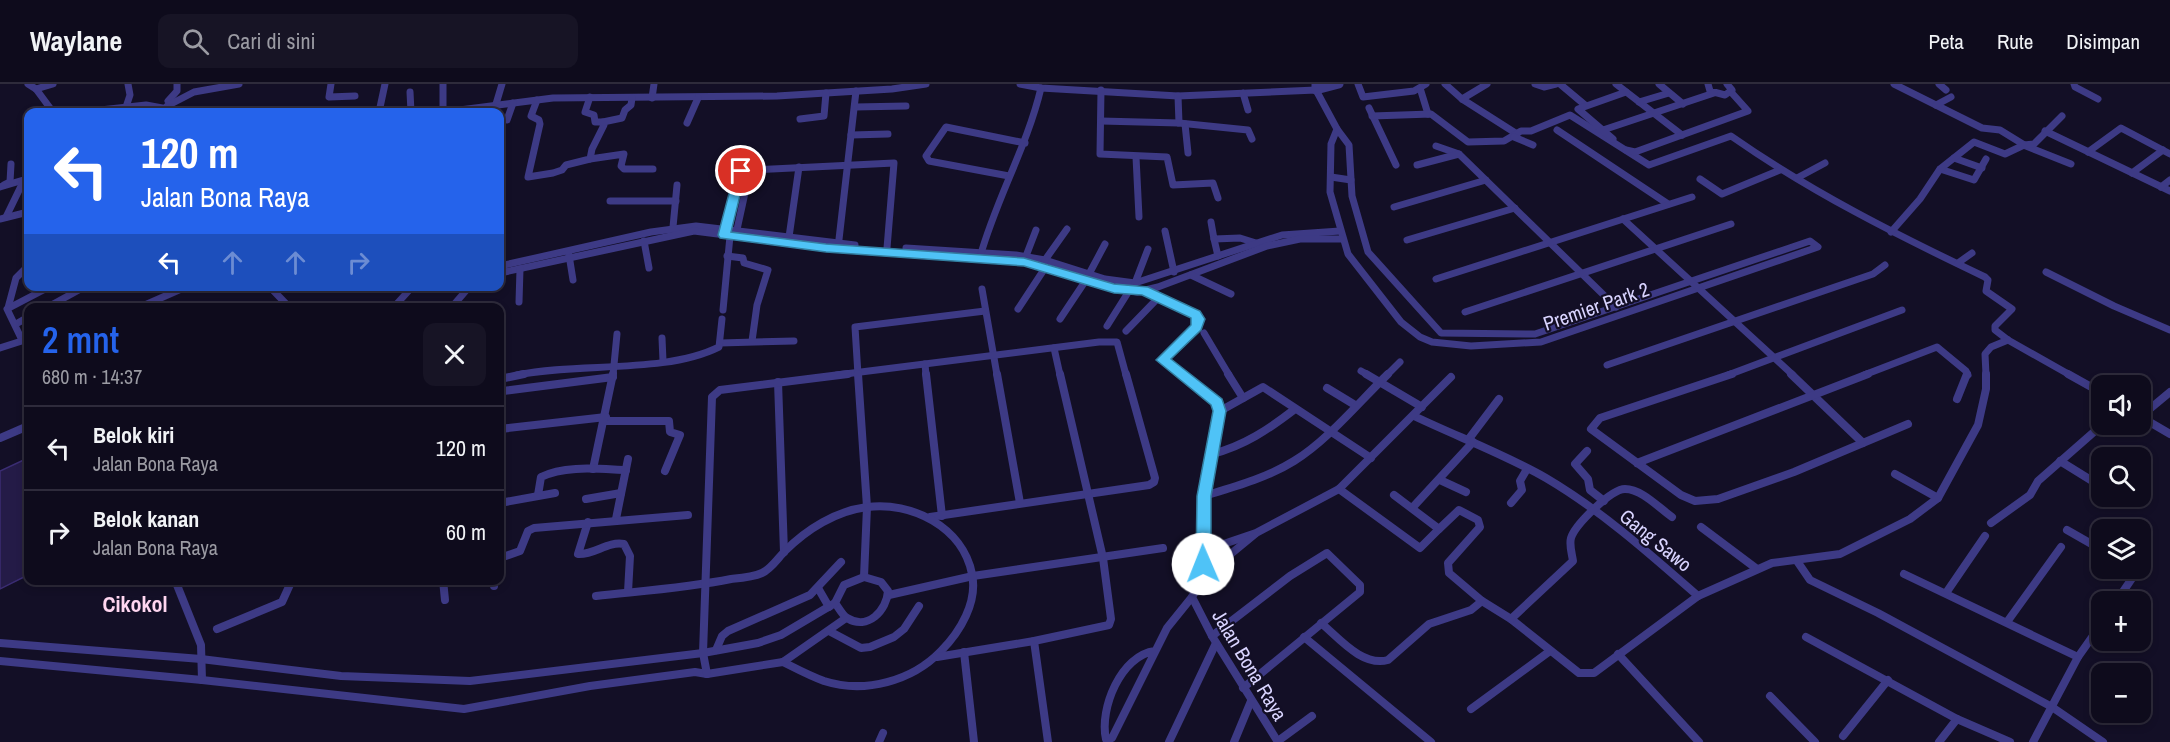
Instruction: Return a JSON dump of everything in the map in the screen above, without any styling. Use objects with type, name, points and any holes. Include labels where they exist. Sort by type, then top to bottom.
[{"type":"street","points":[[28,84],[36,89],[49,108]]},
{"type":"street","points":[[36,89],[53,84]]},
{"type":"street","points":[[126,106],[130,95],[128,84]]},
{"type":"street","points":[[164,106],[177,92],[177,84]]},
{"type":"street","points":[[164,106],[194,92],[239,84]]},
{"type":"street","points":[[331,84],[329,97],[355,96]]},
{"type":"street","points":[[380,108],[385,84]]},
{"type":"street","points":[[443,84],[444,108]]},
{"type":"street","points":[[496,104],[502,84]]},
{"type":"street","points":[[652,98],[654,84]]},
{"type":"street","points":[[470,108],[537,100],[590,97],[698,98],[826,93],[926,84]]},
{"type":"street","points":[[1020,84],[1041,88],[1178,96],[1243,93],[1339,84]]},
{"type":"street","points":[[1358,84],[1363,97],[1420,88],[1426,84]]},
{"type":"street","points":[[1445,84],[1462,99],[1515,130],[1515,136]]},
{"type":"street","points":[[1462,99],[1487,84]]},
{"type":"street","points":[[1534,84],[1544,87],[1558,84],[1586,105]]},
{"type":"street","points":[[1616,84],[1682,135]]},
{"type":"street","points":[[1659,84],[1683,104]]},
{"type":"street","points":[[1727,84],[1732,95]]},
{"type":"street","points":[[1894,84],[1982,128],[1990,127],[2011,136],[2024,145],[2071,164]]},
{"type":"street","points":[[1939,84],[1946,90]]},
{"type":"street","points":[[2074,84],[2075,87],[2098,99]]},
{"type":"street","points":[[1316,87],[1336,129],[1349,145],[1352,196],[1368,252],[1441,333],[1432,342]]},
{"type":"street","points":[[980,255],[1009,176],[1035,117],[1041,88]]},
{"type":"street","points":[[1420,88],[1428,114]]},
{"type":"street","points":[[1603,130],[1683,104],[1708,89],[1732,95],[1746,106],[1748,111],[1632,152],[1626,150],[1578,109],[1626,92]]},
{"type":"street","points":[[1101,90],[1100,154],[1169,158],[1173,185],[1213,183],[1218,198]]},
{"type":"street","points":[[838,247],[856,91]]},
{"type":"street","points":[[410,92],[411,108]]},
{"type":"street","points":[[800,119],[824,116],[826,93]]},
{"type":"street","points":[[1243,93],[1248,110]]},
{"type":"street","points":[[1639,102],[1669,93]]},
{"type":"street","points":[[1178,96],[1188,153]]},
{"type":"street","points":[[590,97],[585,112],[594,115],[595,122],[622,118],[625,110],[631,105],[632,98]]},
{"type":"street","points":[[1936,105],[1951,97]]},
{"type":"street","points":[[687,123],[698,98]]},
{"type":"street","points":[[537,100],[531,116],[539,120],[540,124],[528,177],[553,173],[562,170],[566,165],[590,159],[624,154],[621,166],[624,169],[653,169]]},
{"type":"street","points":[[507,120],[513,103]]},
{"type":"street","points":[[855,107],[906,105]]},
{"type":"street","points":[[111,108],[126,106],[171,108]]},
{"type":"street","points":[[1369,108],[1396,165]]},
{"type":"street","points":[[1372,116],[1428,114],[1467,141],[1504,141],[1521,131],[1531,132],[1570,116],[1634,158],[1650,165],[1728,135],[1780,170],[1892,232],[1987,278],[1986,291],[2012,308],[1994,328],[2008,340],[2091,387]]},
{"type":"street","points":[[1892,232],[1920,199],[1940,169],[1974,142],[2003,154],[2024,145],[2034,144],[2062,116]]},
{"type":"street","points":[[1101,121],[1182,123],[1248,130],[1252,139]]},
{"type":"street","points":[[590,159],[590,149],[603,133],[603,122]]},
{"type":"street","points":[[1009,176],[929,161],[926,156],[946,127],[1025,143]]},
{"type":"street","points":[[2088,152],[2121,128],[2170,154]]},
{"type":"street","name":"Premier Park 2","points":[[1336,129],[1331,144],[1330,192],[1348,254],[1401,322],[1420,337],[1432,342],[1471,346],[1541,342],[1818,246],[1810,241],[1535,334],[1441,333]]},
{"type":"street","points":[[1557,130],[1668,204]]},
{"type":"street","points":[[2045,131],[2170,191]]},
{"type":"street","points":[[851,135],[888,134]]},
{"type":"street","points":[[1515,136],[1533,145]]},
{"type":"street","name":"Premier Park 2","points":[[1436,146],[1459,154],[1616,307]]},
{"type":"street","points":[[2132,173],[2163,150]]},
{"type":"street","points":[[1417,165],[1459,154]]},
{"type":"street","points":[[1136,157],[1139,217]]},
{"type":"street","points":[[1954,158],[1982,168]]},
{"type":"street","points":[[1940,169],[1974,180],[1986,159]]},
{"type":"street","points":[[723,310],[731,233],[744,162],[750,161],[750,170],[731,233]]},
{"type":"street","points":[[1797,178],[1825,163]]},
{"type":"street","points":[[10,164],[20,181]]},
{"type":"street","points":[[750,170],[847,164],[895,164],[887,248]]},
{"type":"street","points":[[789,237],[799,167]]},
{"type":"street","points":[[1700,179],[1722,194],[1780,170]]},
{"type":"street","points":[[1331,177],[1352,180]]},
{"type":"street","points":[[1394,207],[1486,180]]},
{"type":"street","points":[[2161,187],[2170,180]]},
{"type":"street","points":[[0,187],[20,181]]},
{"type":"street","points":[[3,218],[20,181]]},
{"type":"street","points":[[673,227],[677,184]]},
{"type":"street","points":[[1436,279],[1692,197]]},
{"type":"street","points":[[610,201],[676,201]]},
{"type":"street","points":[[1407,240],[1515,207]]},
{"type":"street","points":[[3,218],[24,213]]},
{"type":"street","name":"Premier Park 2","points":[[1623,219],[1776,358],[1863,443]]},
{"type":"street","points":[[1211,222],[1218,256]]},
{"type":"street","name":"Premier Park 2","points":[[1466,312],[1731,224]]},
{"type":"street","points":[[504,272],[673,227],[696,226],[731,233],[838,247],[1026,256],[1129,291],[1144,290],[1267,246],[1300,239],[1342,239]]},
{"type":"street","points":[[1018,309],[1024,303],[1066,229]]},
{"type":"street","points":[[1026,256],[1036,230]]},
{"type":"street","points":[[504,265],[694,231],[789,237],[838,247],[980,255],[1045,264]]},
{"type":"street","points":[[1165,231],[1174,272]]},
{"type":"street","points":[[1088,277],[1135,284],[1174,272],[1193,271],[1218,256],[1292,233],[1340,231]]},
{"type":"street","points":[[1214,239],[1240,238],[1256,243]]},
{"type":"street","points":[[644,241],[649,267]]},
{"type":"street","points":[[1060,319],[1088,277],[1105,244]]},
{"type":"street","points":[[1135,284],[1148,249]]},
{"type":"street","points":[[1958,263],[1972,252]]},
{"type":"street","points":[[569,254],[573,280]]},
{"type":"street","points":[[727,256],[743,258],[744,264],[768,270],[757,305],[752,341]]},
{"type":"street","points":[[1607,365],[1873,274],[1885,265]]},
{"type":"street","points":[[24,268],[19,271],[16,278],[7,310],[24,337]]},
{"type":"street","points":[[519,302],[520,269]]},
{"type":"street","points":[[1193,271],[1231,294]]},
{"type":"street","points":[[2046,272],[2114,306],[2170,330]]},
{"type":"street","points":[[982,289],[1020,503]]},
{"type":"street","points":[[1144,290],[1196,315],[1199,319],[1190,334],[1163,357],[1164,363],[1217,403],[1220,411],[1204,496],[1204,576]]},
{"type":"street","points":[[8,308],[41,291]]},
{"type":"street","points":[[55,303],[77,291]]},
{"type":"street","points":[[149,303],[174,291]]},
{"type":"street","points":[[274,291],[285,303]]},
{"type":"street","points":[[398,303],[408,291]]},
{"type":"street","points":[[455,303],[466,291]]},
{"type":"street","points":[[1107,326],[1129,291]]},
{"type":"street","points":[[1126,331],[1158,298]]},
{"type":"street","points":[[1902,310],[1776,358],[1596,421],[1591,429],[1594,434],[1681,495],[1704,502],[1794,472],[1908,424]]},
{"type":"street","points":[[864,577],[867,507],[857,373],[856,326],[985,311]]},
{"type":"street","points":[[16,324],[24,319]]},
{"type":"street","points":[[504,378],[556,368],[663,361],[714,350],[720,343],[722,319]]},
{"type":"street","points":[[1204,333],[1243,398]]},
{"type":"street","points":[[593,469],[613,377],[617,334]]},
{"type":"street","points":[[662,338],[663,361]]},
{"type":"street","points":[[0,348],[24,339]]},
{"type":"street","points":[[707,674],[703,653],[712,397],[720,390],[1113,340],[1117,342],[1155,478],[1149,485],[930,517]]},
{"type":"street","points":[[1339,489],[1420,548],[1460,510],[1479,523],[1480,527],[1447,567],[1449,573],[1482,601],[1511,619],[1583,675],[1594,673],[1698,596],[1772,563],[1840,554],[1910,519],[1938,498],[1978,425],[1986,389],[1987,351],[2008,340]]},
{"type":"street","points":[[720,343],[794,341]]},
{"type":"street","points":[[1637,463],[1937,347],[1966,371],[1968,376],[1957,399]]},
{"type":"street","points":[[937,657],[1034,641],[1109,625],[1111,618],[1103,558],[1054,348]]},
{"type":"street","points":[[1204,496],[1245,484],[1294,461],[1330,431],[1400,362]]},
{"type":"street","points":[[926,364],[942,516]]},
{"type":"street","points":[[1362,371],[1422,407]]},
{"type":"street","points":[[504,392],[613,377]]},
{"type":"street","points":[[1203,551],[1256,533],[1339,489],[1451,377]]},
{"type":"street","points":[[778,382],[784,552]]},
{"type":"street","points":[[1220,411],[1263,387],[1371,458]]},
{"type":"street","points":[[1327,387],[1355,405]]},
{"type":"street","points":[[2151,408],[2170,392]]},
{"type":"street","points":[[1413,507],[1440,480],[1471,441],[1499,399]]},
{"type":"street","points":[[1212,454],[1225,451],[1270,429],[1295,409]]},
{"type":"street","name":"Gang Sawo","points":[[1414,416],[1471,441],[1561,487],[1648,553],[1698,596]]},
{"type":"street","points":[[504,428],[533,423],[605,419],[669,421],[670,432],[680,435],[665,471]]},
{"type":"street","points":[[2151,423],[2170,434]]},
{"type":"street","points":[[0,438],[24,428]]},
{"type":"street","points":[[1991,523],[2030,495],[2038,481],[2091,434]]},
{"type":"street","points":[[1587,451],[1575,464],[1588,480],[1590,490],[1604,501]]},
{"type":"street","points":[[616,519],[628,459]]},
{"type":"street","points":[[2060,461],[2091,480]]},
{"type":"street","points":[[538,495],[543,475],[593,469],[626,470]]},
{"type":"street","points":[[1511,503],[1522,490],[1520,481],[1527,469]]},
{"type":"street","points":[[1895,474],[1938,498]]},
{"type":"street","points":[[1440,480],[1466,492]]},
{"type":"street","points":[[1511,619],[1573,561],[1570,541],[1573,533],[1593,511],[1618,490],[1626,489],[1638,494],[1672,517]]},
{"type":"street","points":[[504,502],[555,492]]},
{"type":"street","points":[[586,499],[621,493]]},
{"type":"street","points":[[1394,495],[1413,507],[1439,529]]},
{"type":"street","points":[[596,596],[706,584],[760,574],[772,567],[784,552],[807,532],[833,517],[867,507],[905,507],[930,517],[952,536],[965,555],[973,576],[966,616],[955,637],[937,657],[919,669],[892,681],[867,686],[836,684],[783,662]]},
{"type":"street","points":[[504,557],[520,551],[530,529],[616,519],[647,520],[688,515]]},
{"type":"street","points":[[588,522],[578,554],[586,555],[616,543],[624,544],[630,556],[628,592]]},
{"type":"street","points":[[1701,527],[1757,569]]},
{"type":"street","points":[[2067,530],[2091,544]]},
{"type":"street","points":[[1204,576],[1245,545],[1256,533]]},
{"type":"street","points":[[1947,593],[1986,537]]},
{"type":"street","points":[[889,595],[973,576],[1163,548]]},
{"type":"street","points":[[2007,622],[2061,548]]},
{"type":"street","points":[[1169,742],[1214,640],[1290,576],[1329,553],[1361,589],[1243,688]]},
{"type":"street","points":[[1797,561],[1810,580],[1878,613],[2052,706],[2103,742]]},
{"type":"street","points":[[716,650],[722,636],[728,631],[771,614],[818,588],[841,562]]},
{"type":"street","points":[[1904,574],[2078,657]]},
{"type":"street","name":"Jalan Bona Raya","points":[[1204,576],[1192,597],[1214,640],[1278,742]]},
{"type":"street","points":[[0,643],[201,659],[341,676],[470,681],[703,653],[758,643],[781,635],[832,605],[844,585],[864,577],[881,581],[887,587],[888,604],[874,619],[853,622],[840,614],[832,605],[818,588]]},
{"type":"street","points":[[177,585],[201,645],[202,680]]},
{"type":"street","points":[[217,629],[282,602],[290,585]]},
{"type":"street","points":[[444,585],[445,600]]},
{"type":"street","points":[[1155,651],[1150,651],[1135,659],[1119,677],[1105,723],[1106,739],[1112,738],[1175,615],[1192,597]]},
{"type":"street","points":[[1321,623],[1369,662],[1382,662],[1388,660],[1429,624],[1471,610],[1482,601]]},
{"type":"street","points":[[829,631],[861,648],[870,647],[894,637],[904,628],[919,606]]},
{"type":"street","points":[[0,661],[202,680],[464,709],[590,686],[695,672],[707,674],[783,662],[846,618]]},
{"type":"street","points":[[1304,637],[1431,742]]},
{"type":"street","points":[[1806,637],[1956,718],[2010,742]]},
{"type":"street","points":[[2033,742],[2078,657],[2091,639]]},
{"type":"street","points":[[1034,641],[1048,742]]},
{"type":"street","points":[[1471,709],[1550,651]]},
{"type":"street","points":[[964,652],[974,742]]},
{"type":"street","points":[[1618,654],[1699,742]]},
{"type":"street","points":[[1843,736],[1888,680]]},
{"type":"street","points":[[1770,696],[1808,740]]},
{"type":"street","points":[[1234,742],[1251,701]]},
{"type":"street","points":[[1278,742],[1312,716]]},
{"type":"street","points":[[1939,742],[1956,718]]},
{"type":"building","points":[[24,460],[24,577],[0,589],[0,471]]},
{"type":"district","name":"Cikokol","points":[[135,604]]},
{"type":"route","points":[[741,171],[724,235],[826,248],[1024,262],[1114,288],[1137,292],[1144,290],[1196,315],[1199,319],[1196,327],[1163,357],[1163,360],[1217,403],[1220,411],[1204,496],[1203,564]]}]
